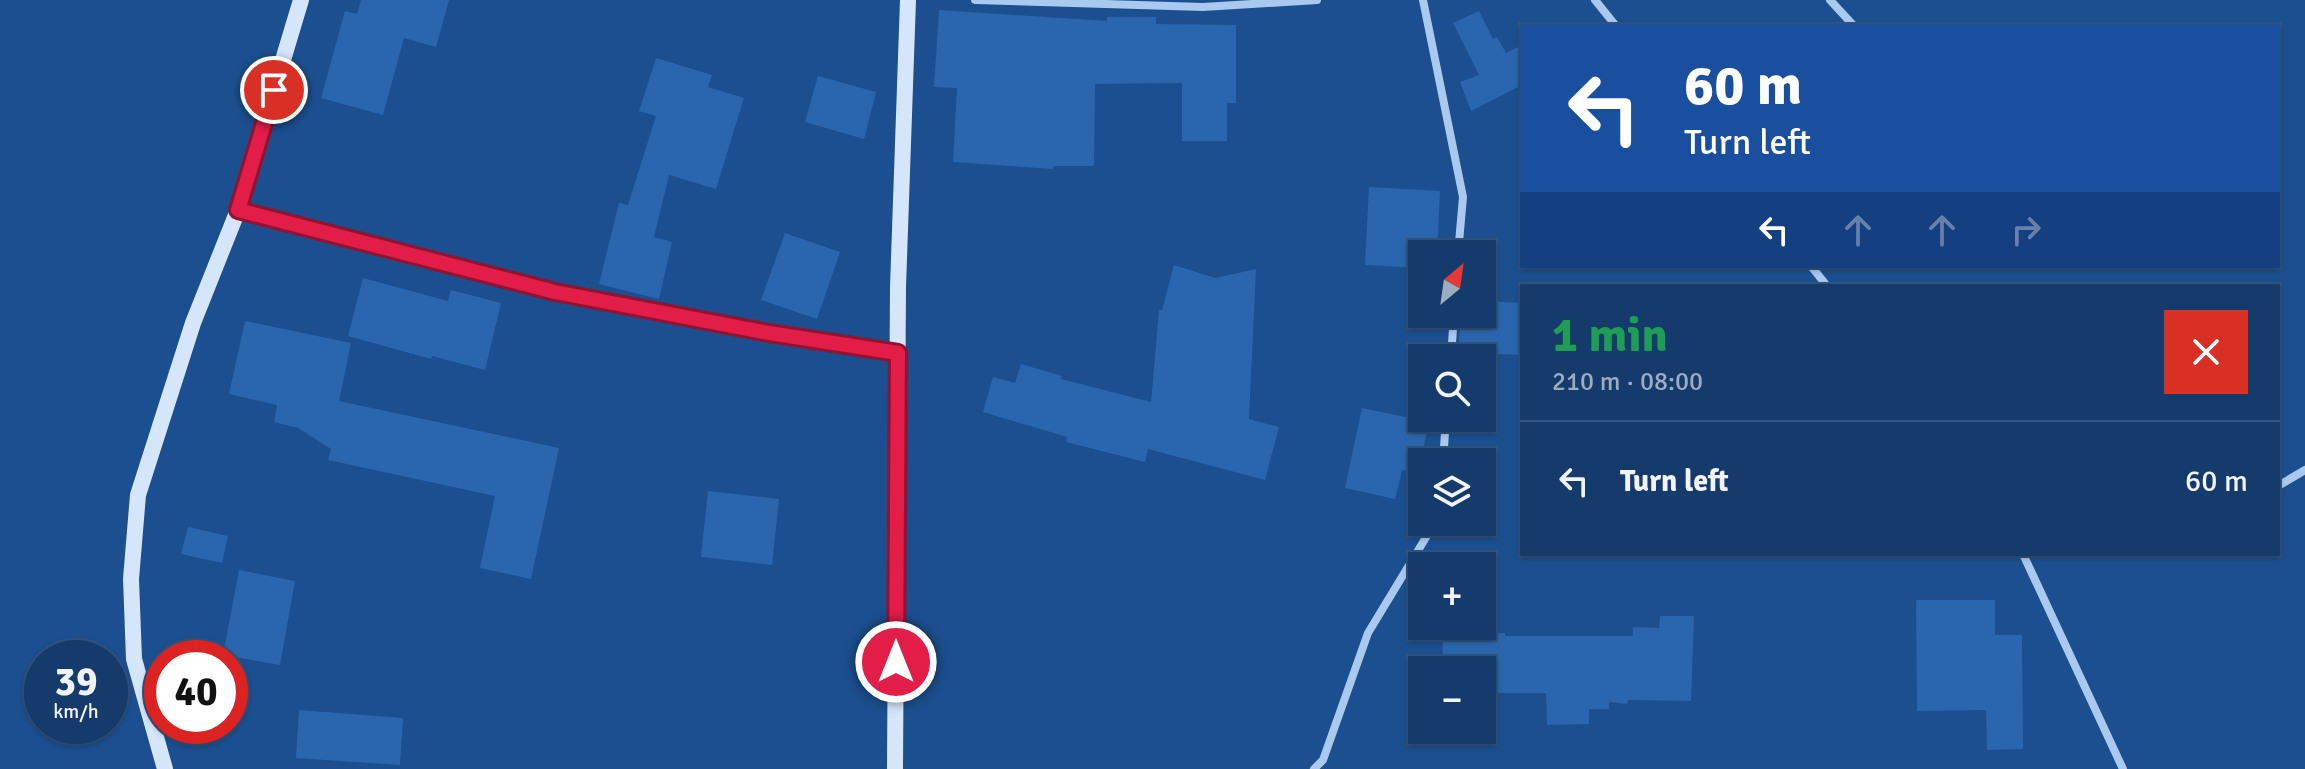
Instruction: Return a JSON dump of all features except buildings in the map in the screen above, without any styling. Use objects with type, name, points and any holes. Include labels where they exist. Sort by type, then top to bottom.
[{"type":"street","points":[[165,769],[134,659],[131,579],[138,495],[193,323],[238,210],[301,0]]},
{"type":"street","points":[[895,769],[898,353],[908,0]]},
{"type":"street","points":[[975,0],[1203,7],[1317,0]]},
{"type":"street","points":[[1423,0],[1463,197],[1459,240]]},
{"type":"street","points":[[1595,0],[1614,24]]},
{"type":"street","points":[[1830,0],[1852,24]]},
{"type":"street","points":[[238,210],[555,292],[769,333],[898,353]]},
{"type":"street","points":[[1813,268],[1825,284]]},
{"type":"street","points":[[2280,485],[2305,470]]},
{"type":"street","points":[[1314,769],[1323,760],[1368,633],[1427,536]]},
{"type":"street","points":[[2024,556],[2123,769]]},
{"type":"route","points":[[274,90],[238,210],[555,292],[769,333],[898,353],[896,662]]}]
